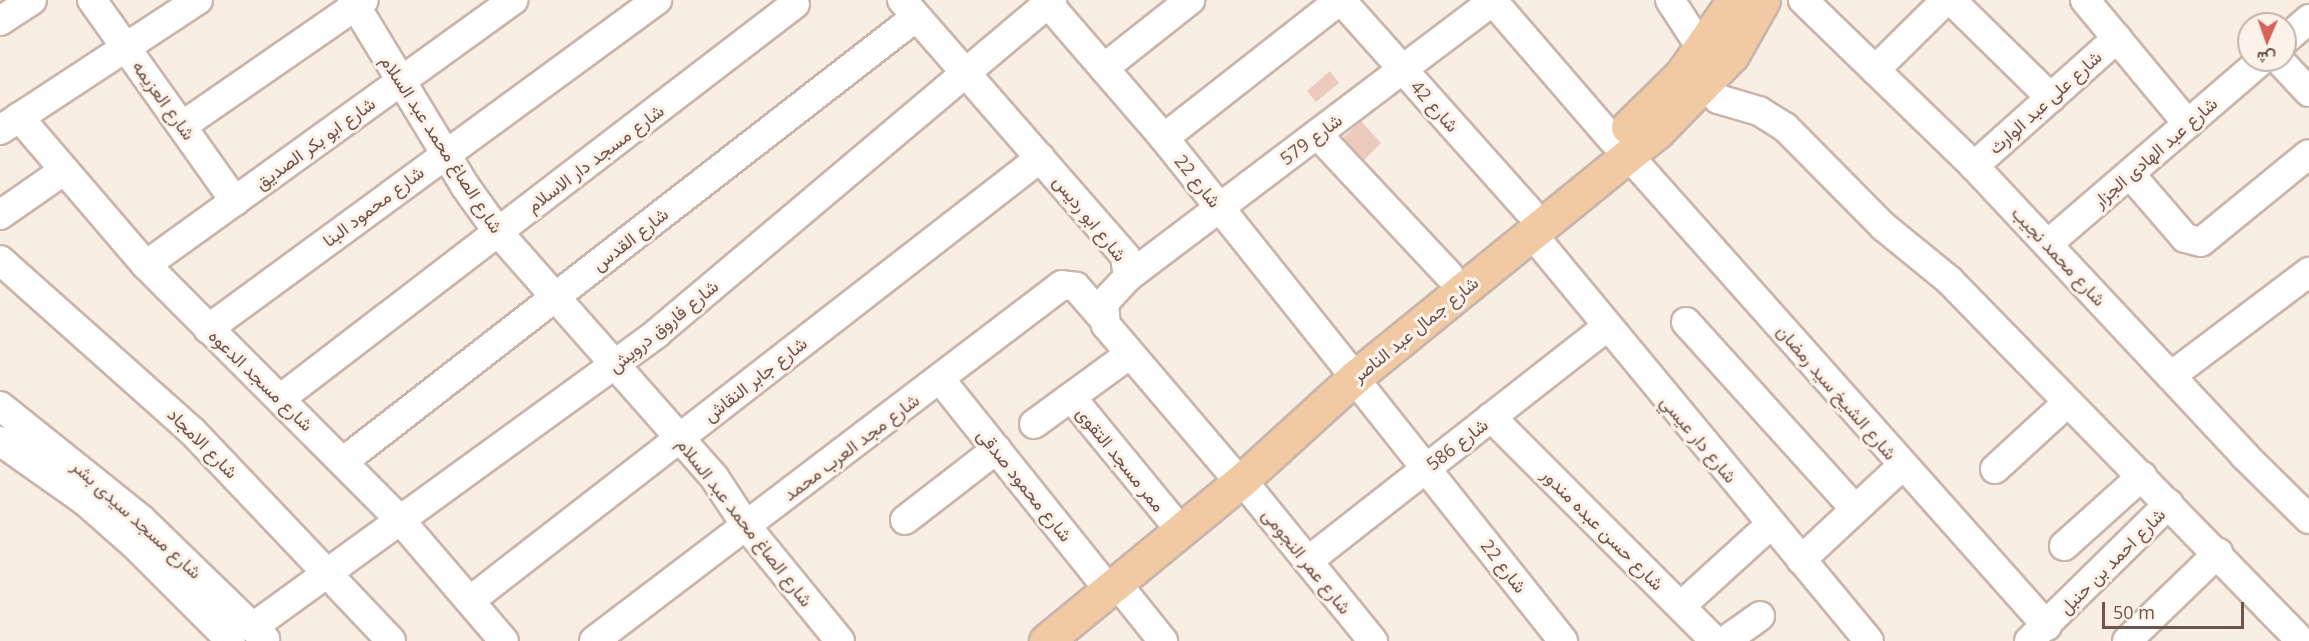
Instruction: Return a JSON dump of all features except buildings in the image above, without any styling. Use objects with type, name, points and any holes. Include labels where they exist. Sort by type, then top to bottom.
[{"type":"main road","name":"شارع جمال عبد الناصر","points":[[1621,148],[1660,97],[1702,49],[1734,0]]},
{"type":"main road","name":"شارع جمال عبد الناصر","points":[[1350,372],[1621,148],[1706,84],[1738,45],[1763,0]]},
{"type":"main road","name":"شارع جمال عبد الناصر","points":[[1046,641],[1109,584],[1237,476],[1350,372],[1449,275],[1530,223]]},
{"type":"main road","name":"شارع جمال عبد الناصر","points":[[1020,641],[1109,584],[1172,520],[1237,476]]},
{"type":"street","points":[[0,21],[32,0]]},
{"type":"street","name":"شارع العزيمه","points":[[92,0],[235,201]]},
{"type":"street","points":[[10,124],[198,0]]},
{"type":"street","name":"شارع ابو بكر الصديق","points":[[146,265],[513,0]]},
{"type":"street","name":"شارع محمود البنا","points":[[208,329],[444,153],[657,0]]},
{"type":"street","points":[[1104,68],[1190,0]]},
{"type":"street","points":[[1164,138],[1341,0]]},
{"type":"street","name":"شارع 42","points":[[1341,0],[1530,223]]},
{"type":"street","name":"شارع 579","points":[[1128,277],[1493,0]]},
{"type":"street","name":"شارع الشيخ سيد رمضان","points":[[1493,0],[1902,466],[2038,633]]},
{"type":"street","points":[[1670,0],[1702,49]]},
{"type":"street","name":"شارع محمد نجيب","points":[[1803,0],[1974,166],[2309,519]]},
{"type":"street","points":[[1875,70],[1946,0]]},
{"type":"street","points":[[1951,0],[2051,98]]},
{"type":"street","points":[[2085,0],[2188,124]]},
{"type":"street","name":"شارع 22","points":[[1048,1],[1164,138],[1563,641]]},
{"type":"street","name":"شارع فاروق درويش","points":[[254,637],[328,573],[614,366],[966,73],[1048,1]]},
{"type":"street","points":[[182,126],[357,2]]},
{"type":"street","name":"شارع الصاغ محمد عبد السلام","points":[[357,2],[444,153],[498,232],[553,299],[714,477],[747,527],[840,641]]},
{"type":"street","name":"شارع مسجد دار الاسلام","points":[[280,399],[795,4]]},
{"type":"street","name":"شارع ابو رديس","points":[[909,8],[1125,256],[1128,277],[1108,296],[1103,318]]},
{"type":"street","name":"شارع القدس","points":[[344,461],[553,299],[909,8]]},
{"type":"street","points":[[2297,30],[2309,19]]},
{"type":"street","name":"شارع على عبد الوارث","points":[[1974,166],[2117,38]]},
{"type":"street","name":"شارع عبد الهادى الجزار","points":[[2049,243],[2248,72]]},
{"type":"street","points":[[2290,72],[2309,92]]},
{"type":"street","points":[[1706,84],[1718,99],[1759,111],[1785,127],[1884,227],[1949,280],[2067,403],[2218,553],[2301,641]]},
{"type":"street","name":"شارع مسجد الدعوه","points":[[10,124],[63,171],[146,265],[208,329],[344,461],[401,521],[504,641]]},
{"type":"street","points":[[1317,134],[1449,275]]},
{"type":"street","points":[[2130,174],[2185,238],[2202,242],[2309,154]]},
{"type":"street","name":"شارع جابر النقاش","points":[[471,600],[1040,158]]},
{"type":"street","points":[[0,215],[63,171]]},
{"type":"street","name":"شارع دار عيسي","points":[[1530,223],[1606,327],[1869,641]]},
{"type":"street","name":"شارع الامجاد","points":[[0,260],[192,431],[390,641]]},
{"type":"street","points":[[2171,376],[2309,273]]},
{"type":"street","name":"شارع مجد العرب محمد","points":[[594,641],[747,527],[1062,285],[1076,287],[1103,318]]},
{"type":"street","points":[[1103,318],[1130,354],[1237,476]]},
{"type":"street","points":[[1686,322],[1855,509]]},
{"type":"street","name":"شارع 586","points":[[1308,561],[1606,327]]},
{"type":"street","points":[[1034,424],[1130,354]]},
{"type":"street","name":"شارع محمود صدقى","points":[[940,379],[1109,584],[1163,641]]},
{"type":"street","name":"ممر مسجد التقوى","points":[[1071,398],[1172,520]]},
{"type":"street","points":[[1995,470],[2067,403]]},
{"type":"street","name":"شارع مسجد سيدى بشر","points":[[0,406],[141,519],[254,637]]},
{"type":"street","name":"شارع حسن عبده مندور","points":[[1491,417],[1715,641]]},
{"type":"street","name":"شارع مسجد سيدى بشر","points":[[0,441],[85,501],[136,546],[254,637]]},
{"type":"street","points":[[906,520],[997,449]]},
{"type":"street","points":[[1801,560],[1902,466]]},
{"type":"street","name":"شارع عمر النجومى","points":[[1237,476],[1373,641]]},
{"type":"street","points":[[2064,546],[2142,476]]},
{"type":"street","name":"شارع احمد بن حنبل","points":[[2038,633],[2169,504]]},
{"type":"street","points":[[1681,606],[1771,524]]},
{"type":"street","points":[[2127,641],[2218,553]]},
{"type":"street","points":[[1725,641],[1760,616]]}]
